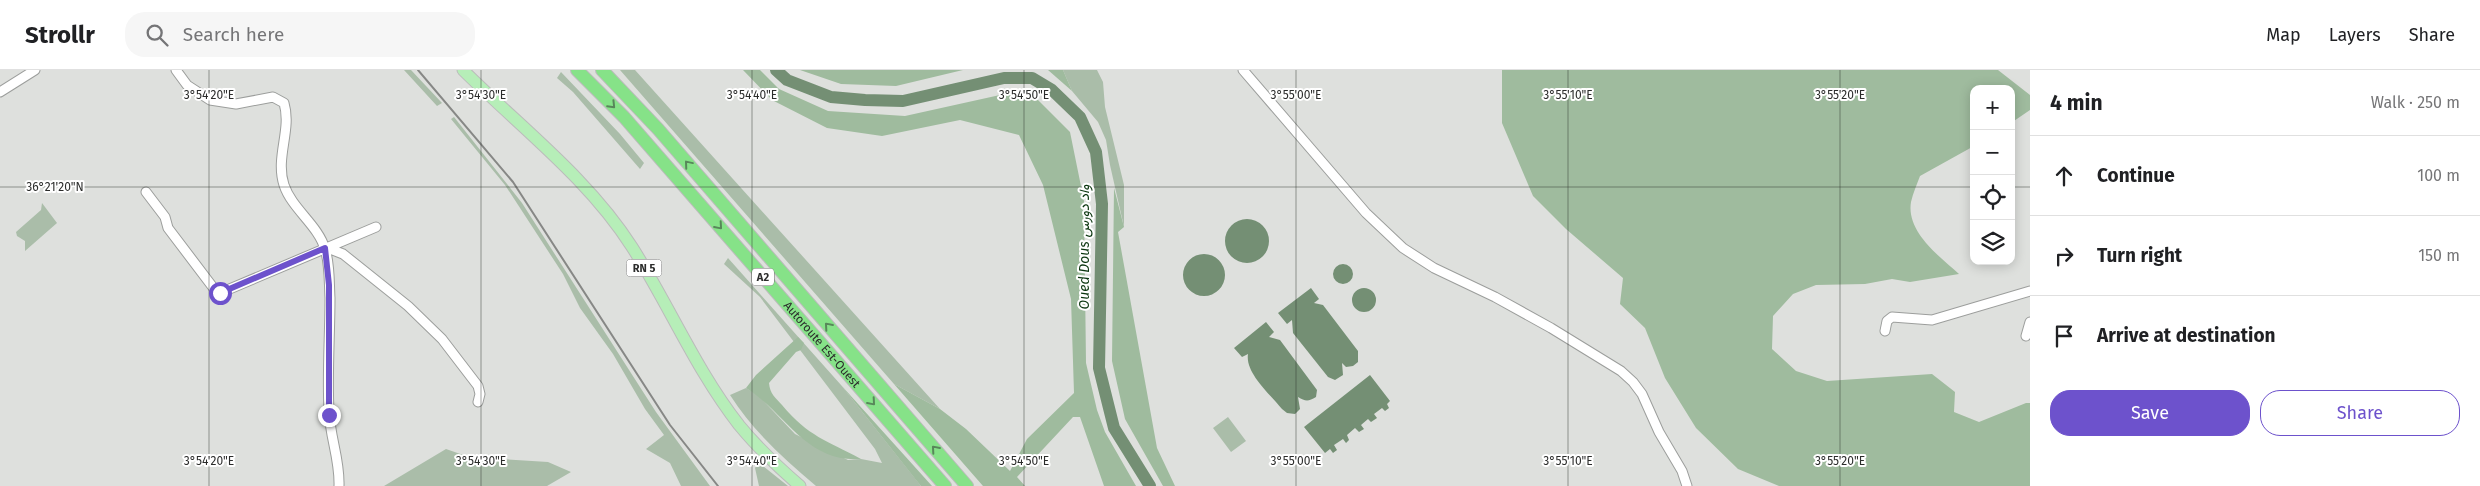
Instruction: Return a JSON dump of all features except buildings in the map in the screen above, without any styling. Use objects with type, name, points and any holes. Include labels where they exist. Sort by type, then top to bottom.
[{"type":"highway","name":"Autoroute Est-Ouest","points":[[577,70],[624,117],[945,486]]},
{"type":"highway","name":"Autoroute Est-Ouest","points":[[602,70],[658,129],[967,486]]},
{"type":"main road","name":"RN 5","points":[[463,70],[553,156],[608,213],[632,247],[680,332],[730,412],[769,458],[800,486]]},
{"type":"street","points":[[0,92],[35,70]]},
{"type":"street","points":[[176,70],[187,85],[210,100],[226,104],[273,97],[281,100],[286,111],[287,129],[282,151],[284,184],[325,248],[329,285],[329,415],[332,438],[339,458],[339,486]]},
{"type":"street","points":[[1243,70],[1366,213],[1403,248],[1434,268],[1495,297],[1551,328],[1621,371],[1633,382],[1642,394],[1659,432],[1682,471],[1687,486]]},
{"type":"street","points":[[146,192],[165,217],[168,228],[215,290],[220,293],[376,226]]},
{"type":"street","points":[[325,248],[343,254],[408,306],[442,339],[478,386],[480,394],[478,402]]},
{"type":"street","points":[[1886,331],[1887,321],[1892,316],[1932,320],[2030,291]]},
{"type":"street","points":[[2026,336],[2030,322]]},
{"type":"shaded area","points":[[404,70],[411,70],[442,103],[437,106]]},
{"type":"shaded area","points":[[620,70],[635,70],[940,409],[894,384]]},
{"type":"shaded area","points":[[743,70],[760,70],[779,89],[828,111],[905,116],[1009,93],[1030,92],[1070,132],[1084,201],[1086,363],[1097,410],[1105,432],[1136,486],[1104,486],[1080,417],[1073,417],[1017,477],[1025,486],[983,486],[894,384],[940,409],[966,429],[1010,471],[1027,439],[1074,393],[1071,299],[1043,185],[1019,135],[960,120],[882,136],[827,128],[772,100]]},
{"type":"shaded area","points":[[800,70],[963,70],[896,86],[841,84]]},
{"type":"shaded area","points":[[1048,70],[1063,70],[1072,91]]},
{"type":"shaded area","points":[[1063,70],[1097,70],[1103,82],[1105,107],[1124,185],[1124,227],[1106,140],[1098,122],[1072,91]]},
{"type":"shaded area","points":[[1502,70],[1998,70],[2030,95],[2030,110],[2015,120],[2015,85],[1970,85],[1970,148],[1920,176],[1911,202],[1911,213],[1919,233],[1934,251],[1959,274],[1910,282],[1892,279],[1865,284],[1816,285],[1793,294],[1773,316],[1772,349],[1796,371],[1827,381],[1932,374],[1955,392],[1954,412],[1979,422],[2030,403],[2030,486],[1779,486],[1738,469],[1696,428],[1665,378],[1645,328],[1620,304],[1623,278],[1566,229],[1533,196],[1502,123]]},
{"type":"shaded area","points":[[561,72],[620,134],[644,163],[640,169],[573,92],[557,78]]},
{"type":"shaded area","points":[[454,117],[522,203],[656,412],[710,486],[681,486],[670,463],[646,449],[664,435],[645,409],[613,354],[580,308],[563,274],[505,185],[451,119]]},
{"type":"shaded area","points":[[1114,188],[1124,227],[1118,232],[1157,448],[1175,486],[1163,486],[1125,419],[1112,361]]},
{"type":"shaded area","points":[[42,203],[57,223],[25,251],[25,241],[17,236],[16,232],[41,210]]},
{"type":"shaded area","points":[[1247,219],[1259,223],[1265,229],[1269,241],[1265,253],[1259,259],[1247,263],[1235,259],[1229,253],[1225,241],[1229,229],[1235,223]]},
{"type":"shaded area","points":[[1208,254],[1216,257],[1222,263],[1225,275],[1222,287],[1216,293],[1200,296],[1192,293],[1186,287],[1183,271],[1186,263],[1192,257]]},
{"type":"shaded area","points":[[728,258],[841,385],[921,486],[816,486],[780,454],[748,420],[730,395],[746,388],[759,396],[795,434],[848,460],[861,459],[882,463],[875,449],[760,297],[724,264]]},
{"type":"shaded area","points":[[1343,264],[1350,267],[1353,274],[1350,281],[1343,284],[1336,281],[1333,274],[1336,267]]},
{"type":"shaded area","points":[[1311,288],[1319,299],[1314,303],[1323,305],[1358,351],[1358,362],[1353,366],[1346,367],[1342,363],[1343,375],[1335,380],[1328,377],[1293,333],[1292,320],[1287,324],[1278,313]]},
{"type":"shaded area","points":[[1364,288],[1373,291],[1376,300],[1373,309],[1364,312],[1355,309],[1352,300],[1355,291]]},
{"type":"shaded area","points":[[1266,322],[1274,332],[1269,337],[1280,340],[1317,390],[1316,397],[1311,400],[1298,397],[1300,409],[1295,414],[1287,413],[1282,409],[1259,383],[1250,368],[1248,354],[1242,357],[1234,348]]},
{"type":"shaded area","points":[[798,337],[804,343],[801,350],[796,352],[769,383],[772,393],[792,416],[810,431],[861,459],[842,458],[826,453],[811,445],[746,388],[756,375]]},
{"type":"shaded area","points":[[1370,375],[1390,401],[1387,404],[1389,408],[1385,411],[1382,408],[1374,414],[1377,418],[1371,422],[1368,419],[1361,425],[1364,429],[1359,432],[1355,428],[1347,435],[1349,440],[1346,443],[1343,439],[1334,445],[1337,450],[1333,453],[1330,449],[1325,453],[1304,427]]},
{"type":"shaded area","points":[[841,385],[932,486],[921,486]]},
{"type":"shaded area","points":[[1228,417],[1246,441],[1231,452],[1213,428]]},
{"type":"shaded area","points":[[446,449],[469,457],[548,462],[571,472],[547,486],[384,486]]},
{"type":"shaded area","points":[[757,465],[763,466],[788,486],[759,486],[755,468]]},
{"type":"waterway","name":"Oued Dous واد دورس","points":[[776,70],[787,80],[831,97],[865,100],[903,101],[1004,78],[1032,78],[1052,90],[1080,117],[1096,152],[1102,204],[1099,368],[1114,428],[1150,486]]},
{"type":"railway","points":[[418,70],[513,182],[670,425],[718,486]]},
{"type":"route","points":[[220,293],[325,248],[329,285],[329,415]]}]
